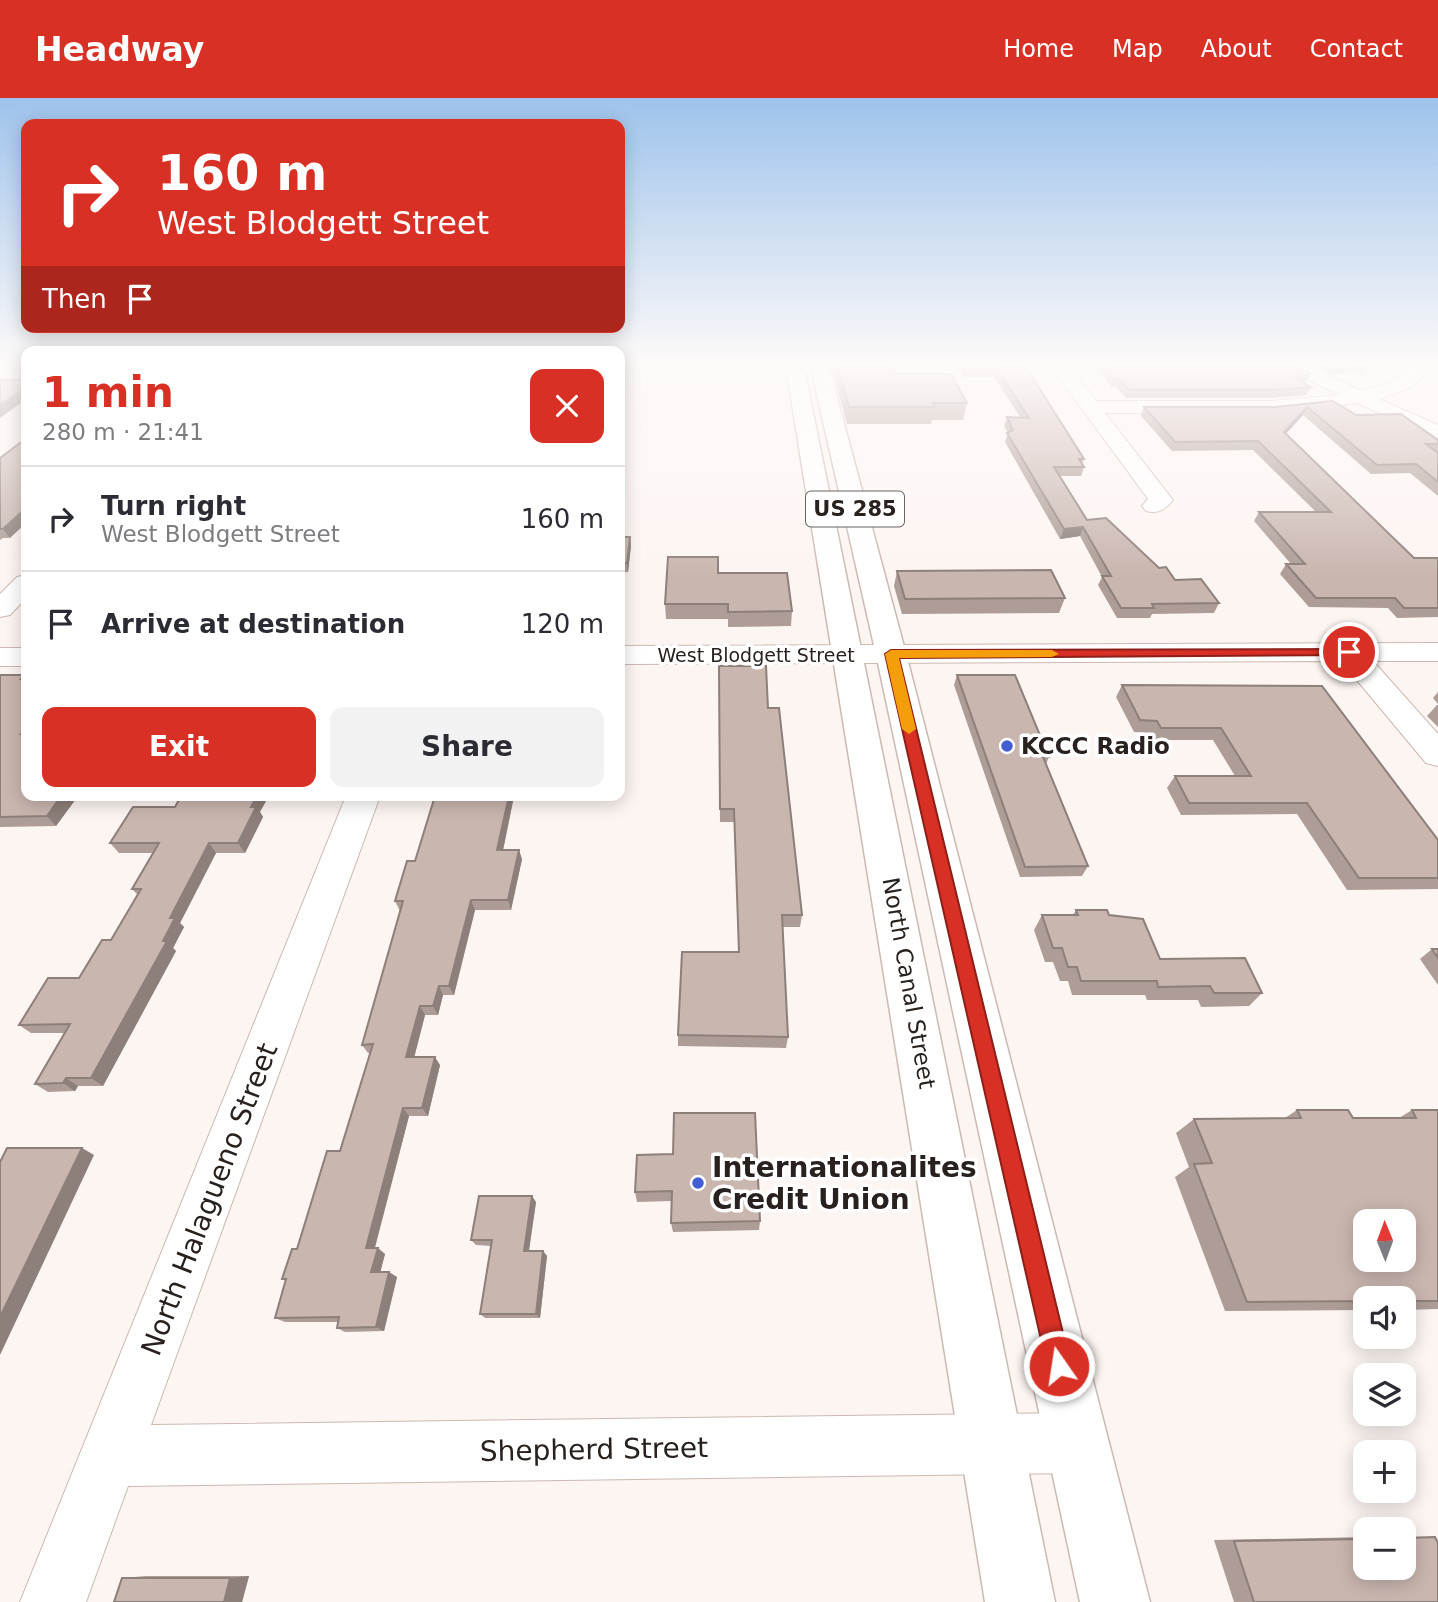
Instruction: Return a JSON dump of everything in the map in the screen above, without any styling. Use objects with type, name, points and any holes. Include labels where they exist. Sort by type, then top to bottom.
[{"type":"highway","name":"North Canal Street","points":[[812,434],[1077,1443],[1115,1602]]},
{"type":"highway","name":"North Canal Street","points":[[831,434],[870,654],[992,1443],[1020,1602]]},
{"type":"street","points":[[1111,434],[1161,500],[1154,506]]},
{"type":"street","points":[[0,609],[21,588]]},
{"type":"street","points":[[1349,652],[1438,755]]},
{"type":"street","name":"West Blodgett Street","points":[[625,655],[1438,652]]},
{"type":"street","points":[[0,657],[21,657]]},
{"type":"street","name":"North Halagueno Street","points":[[53,1602],[361,801]]},
{"type":"street","name":"Shepherd Street","points":[[111,1456],[1077,1443]]},
{"type":"building","points":[[1008,434],[1068,434],[1084,459],[1079,459],[1084,467],[1054,467],[1087,520],[1106,518],[1159,568],[1166,567],[1175,580],[1201,579],[1219,603],[1152,604],[1154,608],[1121,608],[1102,576],[1111,576],[1083,527],[1064,529]]},
{"type":"building","points":[[1168,434],[1286,434],[1414,558],[1438,558],[1438,608],[1404,608],[1395,598],[1316,598],[1286,564],[1305,564],[1259,512],[1331,512],[1258,441],[1175,442]]},
{"type":"building","points":[[1340,434],[1430,434],[1438,440],[1438,444],[1426,444],[1438,453],[1438,482],[1416,464],[1377,465]]},
{"type":"building","points":[[21,443],[21,513],[3,529],[0,529],[0,458]]},
{"type":"building","points":[[625,537],[630,537],[627,563]]},
{"type":"building","points":[[668,557],[718,557],[718,573],[787,573],[792,611],[728,612],[728,604],[665,604]]},
{"type":"building","points":[[1051,570],[1065,598],[905,599],[897,571]]},
{"type":"building","points":[[719,666],[766,666],[768,708],[779,708],[802,915],[782,915],[788,1037],[678,1035],[682,952],[739,952],[734,809],[720,809]]},
{"type":"building","points":[[0,675],[21,675],[21,801],[58,801],[47,816],[0,817]]},
{"type":"building","points":[[957,675],[1015,675],[1049,757],[1043,757],[1088,866],[1025,867]]},
{"type":"building","points":[[1122,685],[1322,686],[1438,840],[1438,878],[1359,878],[1307,803],[1189,803],[1175,776],[1251,776],[1221,728],[1161,728],[1157,721],[1140,720]]},
{"type":"building","points":[[178,801],[254,801],[251,807],[256,807],[238,843],[209,843],[170,918],[175,918],[163,941],[167,941],[91,1078],[66,1078],[63,1083],[35,1084],[70,1024],[19,1025],[48,978],[79,978],[102,940],[111,940],[141,889],[132,889],[159,843],[110,843],[133,807],[175,807]]},
{"type":"building","points":[[433,801],[508,801],[497,850],[519,850],[508,900],[471,900],[449,986],[439,986],[433,1006],[420,1006],[406,1057],[435,1057],[422,1108],[403,1108],[366,1248],[378,1248],[371,1272],[389,1272],[376,1327],[337,1328],[339,1317],[275,1318],[286,1279],[282,1279],[292,1249],[297,1249],[327,1151],[340,1151],[373,1044],[362,1045],[403,901],[395,901],[407,861],[415,861]]},
{"type":"building","points":[[1076,910],[1107,910],[1109,915],[1143,919],[1160,959],[1245,958],[1262,993],[1214,993],[1210,986],[1158,987],[1157,981],[1081,981],[1077,967],[1068,967],[1062,948],[1053,948],[1042,915],[1078,915]]},
{"type":"building","points":[[1297,1110],[1348,1110],[1353,1118],[1416,1118],[1412,1110],[1438,1110],[1438,1301],[1416,1301],[1416,1286],[1353,1286],[1353,1301],[1247,1302],[1194,1164],[1212,1163],[1194,1119],[1301,1118]]},
{"type":"building","name":"Internationalites Credit Union","points":[[674,1113],[755,1113],[760,1221],[671,1223],[672,1191],[635,1192],[637,1155],[673,1154]]},
{"type":"building","points":[[7,1148],[82,1148],[0,1317],[0,1162]]},
{"type":"building","points":[[479,1196],[532,1196],[524,1251],[543,1251],[536,1314],[480,1314],[492,1240],[471,1240]]},
{"type":"building","points":[[1435,1537],[1438,1543],[1438,1602],[1254,1602],[1234,1541],[1353,1539],[1353,1580],[1416,1580],[1416,1538]]},
{"type":"building","points":[[122,1578],[230,1578],[224,1602],[114,1602]]},
{"type":"slow traffic","points":[[909,729],[891,654],[1052,654]]},
{"type":"place","name":"KCCC Radio","points":[[1007,746]]},
{"type":"place","name":"Internationalites Credit Union","points":[[698,1183]]},
{"type":"route","points":[[1059,1366],[891,654],[1349,652]]}]
